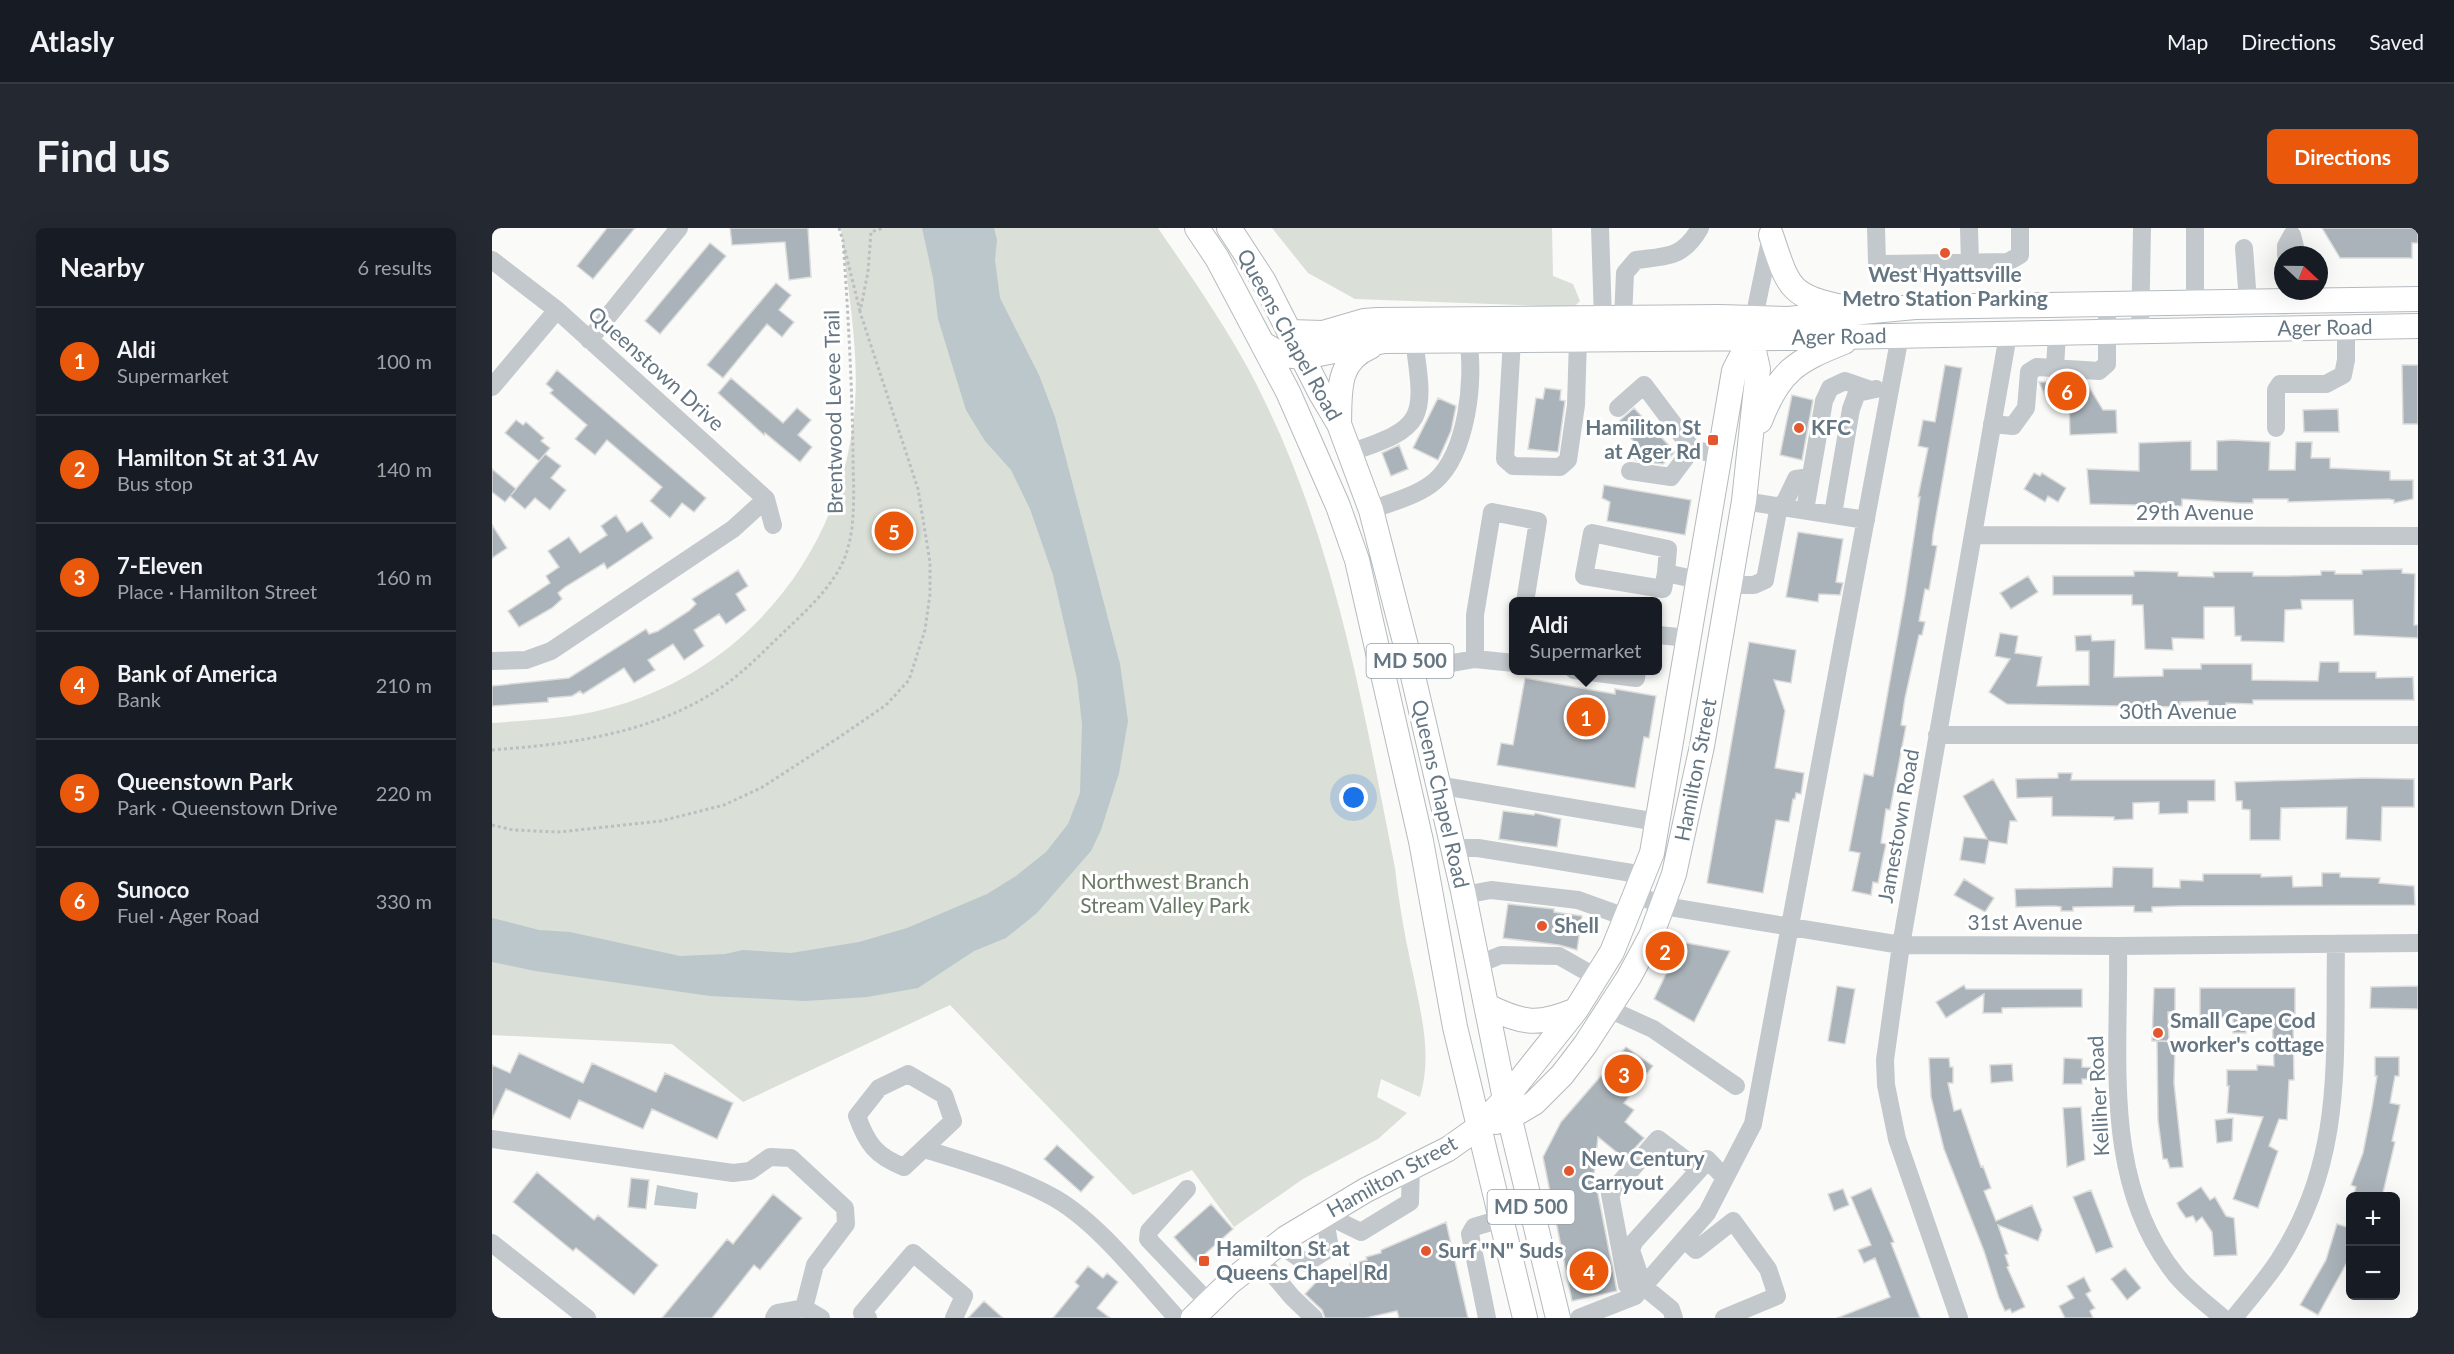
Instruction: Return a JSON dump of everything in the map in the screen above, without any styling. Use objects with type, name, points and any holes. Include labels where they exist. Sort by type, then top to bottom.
[{"type":"main road","name":"Queens Chapel Road","points":[[1197,228],[1217,258],[1265,345],[1338,506],[1357,560],[1421,841],[1437,936],[1479,1126],[1525,1318]]},
{"type":"main road","name":"Queens Chapel Road","points":[[1229,228],[1263,280],[1320,392],[1339,424],[1371,510],[1412,670],[1464,895],[1508,1108],[1558,1318]]},
{"type":"main road","points":[[1771,232],[1786,278],[1799,293],[1814,301],[1863,310]]},
{"type":"main road","name":"Ager Road","points":[[2328,296],[2418,299]]},
{"type":"main road","name":"Ager Road","points":[[1265,345],[1282,355],[1304,357],[1384,340],[1578,339],[1752,328],[1788,319],[1863,310],[2107,303],[2248,302],[2274,298]]},
{"type":"main road","name":"Ager Road","points":[[1289,332],[1323,333],[1364,321],[1378,320],[1613,319],[1858,337],[2418,326]]},
{"type":"main road","name":"Hamilton Street","points":[[1201,1310],[1269,1251],[1324,1214],[1448,1149],[1508,1108],[1534,1103],[1562,1075],[1609,1009],[1651,936],[1664,906],[1685,830],[1744,501],[1758,369],[1752,328]]},
{"type":"main road","name":"Hamilton Street","points":[[1508,1108],[1576,1010],[1612,952],[1641,885],[1657,822],[1734,371],[1752,328]]},
{"type":"main road","points":[[1751,446],[1765,407],[1785,373],[1814,354],[1858,337]]},
{"type":"main road","points":[[1339,424],[1340,386],[1344,369],[1360,351],[1384,340]]},
{"type":"main road","points":[[1488,1006],[1520,1021],[1556,1019],[1576,1010]]},
{"type":"street","points":[[589,340],[679,228]]},
{"type":"street","points":[[1600,228],[1613,319]]},
{"type":"street","points":[[1613,319],[1625,273],[1636,260],[1677,254],[1693,242],[1700,228]]},
{"type":"street","points":[[1876,228],[1878,262],[1885,264],[2008,262],[2020,255],[2020,228]]},
{"type":"street","points":[[1969,228],[1970,263]]},
{"type":"street","points":[[2140,332],[2142,228]]},
{"type":"street","points":[[2194,228],[2195,302]]},
{"type":"street","points":[[2286,246],[2293,231]]},
{"type":"street","points":[[2293,231],[2295,246]]},
{"type":"street","name":"Hamilton Street","points":[[1752,328],[1771,232]]},
{"type":"street","points":[[2244,248],[2248,302]]},
{"type":"street","name":"Queenstown Drive","points":[[492,260],[557,310],[766,498]]},
{"type":"street","points":[[1992,424],[2013,426],[2026,408],[2029,372],[2037,367],[2099,371],[2107,364],[2107,303]]},
{"type":"street","points":[[492,387],[557,310]]},
{"type":"street","points":[[2276,428],[2276,390],[2280,384],[2326,384],[2343,375],[2346,360],[2346,327]]},
{"type":"street","points":[[2055,368],[2057,333]]},
{"type":"street","name":"Jamestown Road","points":[[1959,1318],[1897,1139],[1886,1085],[1885,1060],[1901,945],[2008,335]]},
{"type":"street","points":[[1579,1318],[1639,1291],[1707,1213],[1752,1124],[1791,927],[1900,336]]},
{"type":"street","points":[[1512,340],[1505,459],[1513,466],[1560,466],[1568,460],[1576,405],[1578,339]]},
{"type":"street","points":[[1348,453],[1398,435],[1415,416],[1421,397],[1414,340]]},
{"type":"street","points":[[1371,510],[1414,493],[1435,481],[1451,459],[1462,431],[1471,387],[1468,340]]},
{"type":"street","points":[[1805,510],[1824,401],[1830,388],[1845,381],[1868,389]]},
{"type":"street","points":[[1618,408],[1644,385],[1692,449],[1719,455]]},
{"type":"street","points":[[1833,514],[1851,409],[1857,393],[1868,389],[1890,388]]},
{"type":"street","points":[[1630,471],[1671,477],[1692,449]]},
{"type":"street","points":[[1730,585],[1754,585],[1765,580],[1779,506],[1785,502],[1796,479],[1810,477]]},
{"type":"street","points":[[492,661],[526,660],[551,651],[734,529],[766,498],[773,525]]},
{"type":"street","points":[[1744,501],[1866,520]]},
{"type":"street","points":[[1475,659],[1475,615],[1492,512],[1538,520],[1526,597]]},
{"type":"street","points":[[1592,533],[1668,549],[1666,573],[1663,589],[1584,576],[1592,533]]},
{"type":"street","name":"29th Avenue","points":[[1973,535],[2418,536]]},
{"type":"street","points":[[1666,573],[1698,580]]},
{"type":"street","points":[[1662,635],[1688,638]]},
{"type":"street","points":[[1412,670],[1475,659],[1509,662]]},
{"type":"street","points":[[1613,675],[1636,678],[1636,675]]},
{"type":"street","name":"30th Avenue","points":[[1937,735],[2418,735]]},
{"type":"street","points":[[1437,785],[1657,822]]},
{"type":"street","name":"31st Avenue","points":[[1453,848],[1478,848],[1641,885],[1664,906],[1901,945],[2118,946],[2418,943]]},
{"type":"street","points":[[1464,895],[1491,890],[1578,900],[1628,918]]},
{"type":"street","points":[[2234,1318],[2283,1254],[2302,1216],[2323,1163],[2332,1118],[2336,944]]},
{"type":"street","name":"Kelliher Road","points":[[2118,946],[2118,1101],[2126,1168],[2140,1214],[2159,1252],[2177,1276],[2223,1318]]},
{"type":"street","points":[[1479,964],[1501,955],[1559,956],[1596,977]]},
{"type":"street","points":[[1609,1009],[1653,1029],[1736,1086]]},
{"type":"street","points":[[908,1074],[944,1095],[953,1121],[924,1149],[904,1167],[885,1160],[865,1139],[857,1116],[879,1088],[908,1074]]},
{"type":"street","points":[[492,1139],[733,1173],[750,1171],[770,1157],[791,1158],[845,1208],[846,1224],[815,1265],[804,1308]]},
{"type":"street","points":[[1674,1318],[1671,1309],[1627,1285],[1610,1194],[1658,1139],[1699,1170]]},
{"type":"street","points":[[924,1149],[990,1169],[1050,1196],[1096,1231],[1177,1318]]},
{"type":"street","points":[[1639,1291],[1631,1250],[1634,1242],[1707,1159],[1725,1178]]},
{"type":"street","points":[[1324,1214],[1361,1232],[1410,1202],[1411,1168]]},
{"type":"street","points":[[1187,1189],[1149,1231],[1148,1239],[1201,1310]]},
{"type":"street","points":[[1269,1251],[1306,1263],[1330,1248],[1324,1214]]},
{"type":"street","points":[[1488,1318],[1470,1234],[1474,1227],[1501,1219]]},
{"type":"street","points":[[1684,1239],[1696,1250],[1733,1221],[1768,1269],[1777,1296],[1724,1318]]},
{"type":"street","points":[[492,1243],[587,1318]]},
{"type":"street","points":[[1269,1251],[1292,1297],[1314,1318]]},
{"type":"street","points":[[868,1318],[862,1313],[913,1253],[964,1296],[954,1318]]},
{"type":"street","points":[[774,1318],[777,1313],[804,1308],[822,1318]]},
{"type":"path","points":[[492,825],[513,830],[559,832],[661,821],[724,805],[760,788],[838,738],[886,705],[909,680],[925,630],[930,594],[926,528],[904,441],[860,312],[839,228]]},
{"type":"path","points":[[860,312],[868,272],[870,230],[883,228]]},
{"type":"path","name":"Brentwood Levee Trail","points":[[492,750],[560,744],[608,735],[650,724],[678,711],[724,686],[746,668],[826,587],[845,557],[852,519],[852,386],[843,240]]},
{"type":"green space","name":"Northwest Branch Stream Valley Park","points":[[841,228],[1158,228],[1243,360],[1267,406],[1291,461],[1330,575],[1346,633],[1372,750],[1420,1008],[1425,1052],[1424,1082],[1420,1097],[1381,1079],[1377,1097],[1407,1113],[1378,1139],[1303,1179],[1234,1227],[1192,1170],[1133,1195],[950,1005],[743,1102],[672,1044],[492,1035],[492,723],[577,715],[605,709],[656,692],[702,667],[743,635],[779,597],[809,555],[832,508],[847,457],[855,404],[852,316]]},
{"type":"green space","points":[[1272,228],[1552,228],[1553,276],[1573,284],[1580,301],[1574,307],[1355,299],[1308,273]]},
{"type":"shaded area","points":[[922,228],[994,228],[997,240],[995,260],[1000,298],[1039,375],[1055,417],[1120,664],[1128,721],[1119,773],[1101,830],[1091,851],[1037,913],[1006,938],[974,951],[918,988],[867,997],[805,1001],[710,996],[535,971],[492,962],[492,918],[539,930],[570,932],[680,956],[725,954],[743,950],[791,953],[859,942],[907,928],[987,894],[1016,876],[1046,852],[1068,824],[1080,793],[1082,724],[1077,679],[1053,575],[1030,509],[1011,470],[985,441],[966,410],[938,319],[933,278]]},
{"type":"shaded area","points":[[657,1185],[698,1193],[696,1209],[654,1205]]},
{"type":"building","points":[[607,228],[635,228],[593,279],[577,266]]},
{"type":"building","points":[[730,228],[808,228],[811,277],[789,280],[785,242],[732,245]]},
{"type":"building","points":[[2322,228],[2418,228],[2418,243],[2412,243],[2412,258],[2340,258]]},
{"type":"building","points":[[710,243],[726,256],[660,334],[645,321]]},
{"type":"building","points":[[776,283],[791,295],[779,310],[794,322],[782,337],[767,324],[723,378],[707,365]]},
{"type":"building","points":[[1945,365],[1962,368],[1933,534],[1932,545],[1937,546],[1929,590],[1925,589],[1919,621],[1925,622],[1922,635],[1919,635],[1905,698],[1901,725],[1906,726],[1890,810],[1886,809],[1881,843],[1886,844],[1878,883],[1873,882],[1871,895],[1852,891],[1860,853],[1849,851],[1864,774],[1873,776],[1905,596],[1920,497],[1918,497],[1928,448],[1918,446],[1923,420],[1935,422]]},
{"type":"building","points":[[2402,365],[2418,365],[2418,424],[2403,424]]},
{"type":"building","points":[[557,370],[706,498],[694,512],[682,503],[670,518],[650,501],[662,487],[607,440],[595,455],[575,439],[587,425],[550,393],[553,390],[546,384]]},
{"type":"building","points":[[731,378],[783,423],[797,408],[811,420],[798,435],[812,447],[800,462],[765,433],[764,435],[718,393]]},
{"type":"building","points":[[2039,382],[2086,382],[2103,410],[2116,410],[2117,433],[2070,435],[2069,400],[2047,400]]},
{"type":"building","points":[[1545,388],[1561,390],[1560,400],[1565,401],[1558,452],[1528,449],[1536,398],[1543,399]]},
{"type":"building","name":"KFC","points":[[1792,395],[1813,400],[1802,460],[1780,455]]},
{"type":"building","points":[[1438,398],[1456,406],[1451,431],[1438,460],[1413,448]]},
{"type":"building","points":[[1634,408],[1675,452],[1663,464],[1637,461],[1630,453],[1638,446],[1617,423]]},
{"type":"building","points":[[2338,409],[2339,432],[2304,432],[2303,410]]},
{"type":"building","points":[[516,420],[523,425],[526,422],[544,438],[541,441],[550,448],[539,461],[505,433]]},
{"type":"building","points":[[2191,441],[2191,470],[2217,470],[2217,441],[2270,442],[2269,470],[2295,470],[2296,442],[2312,442],[2311,458],[2330,458],[2330,468],[2390,471],[2390,480],[2413,480],[2413,499],[2394,503],[2394,500],[2389,499],[2288,502],[2288,499],[2253,499],[2253,503],[2240,503],[2182,499],[2182,506],[2090,504],[2087,469],[2139,471],[2139,443]]},
{"type":"building","points":[[1399,445],[1408,469],[1391,476],[1382,453]]},
{"type":"building","points":[[545,454],[561,466],[551,478],[566,490],[550,510],[535,498],[525,509],[510,496],[505,502],[492,492],[492,469],[516,489]]},
{"type":"building","points":[[2034,473],[2040,476],[2042,473],[2066,488],[2058,502],[2048,496],[2045,502],[2024,489]]},
{"type":"building","points":[[1604,485],[1691,500],[1685,535],[1607,521],[1610,502],[1602,498]]},
{"type":"building","points":[[616,515],[627,532],[642,522],[653,538],[607,569],[604,563],[565,587],[558,593],[562,599],[552,608],[519,627],[508,611],[550,583],[546,576],[559,567],[548,551],[569,537],[580,553],[607,535],[601,526]]},
{"type":"building","points":[[492,525],[507,548],[492,558]]},
{"type":"building","points":[[1798,532],[1843,539],[1836,582],[1843,583],[1840,595],[1819,594],[1818,602],[1786,597]]},
{"type":"building","points":[[2402,569],[2402,573],[2415,574],[2414,625],[2418,625],[2418,638],[2354,635],[2353,600],[2301,600],[2302,609],[2285,610],[2284,642],[2241,641],[2241,636],[2235,636],[2234,607],[2204,607],[2204,639],[2172,638],[2173,650],[2145,649],[2143,605],[2132,605],[2132,595],[2053,595],[2053,576],[2134,576],[2134,571],[2178,572],[2178,576],[2214,577],[2213,572],[2253,572],[2253,576],[2288,576],[2321,575],[2321,571],[2335,571],[2335,574],[2362,574],[2362,570]]},
{"type":"building","points":[[738,570],[748,586],[736,594],[746,610],[726,624],[719,614],[694,630],[704,646],[684,660],[673,644],[648,660],[655,670],[634,683],[624,668],[583,694],[580,691],[572,696],[548,698],[548,702],[492,706],[492,686],[569,678],[646,629],[649,634],[658,631],[689,611],[696,604],[692,599]]},
{"type":"building","points":[[2028,576],[2038,592],[2011,609],[2000,593]]},
{"type":"building","points":[[2000,633],[2018,636],[2015,653],[2042,657],[2037,686],[2089,685],[2089,651],[2076,651],[2075,636],[2091,635],[2092,641],[2115,640],[2114,677],[2163,676],[2163,669],[2201,669],[2201,664],[2252,664],[2252,680],[2318,681],[2320,662],[2339,662],[2339,672],[2376,672],[2376,678],[2413,677],[2414,700],[2253,700],[2253,704],[2226,703],[2226,706],[2208,706],[2208,701],[2180,702],[2180,707],[2007,704],[1989,692],[2010,659],[1995,656]]},
{"type":"building","points":[[1749,642],[1796,650],[1791,683],[1774,680],[1785,711],[1775,768],[1804,773],[1801,794],[1796,793],[1793,799],[1789,822],[1776,820],[1763,893],[1707,883]]},
{"type":"building","points":[[1525,678],[1615,694],[1615,689],[1656,696],[1649,738],[1644,737],[1635,788],[1497,765],[1501,743],[1513,745]]},
{"type":"building","points":[[2058,773],[2072,773],[2071,780],[2215,780],[2215,801],[2188,801],[2188,813],[2159,814],[2159,802],[2133,803],[2133,819],[2114,820],[2114,817],[2052,816],[2052,797],[2017,798],[2016,779],[2058,778]]},
{"type":"building","points":[[2365,778],[2414,779],[2414,807],[2382,807],[2381,841],[2346,839],[2347,807],[2281,808],[2280,840],[2250,840],[2250,810],[2242,809],[2242,801],[2236,801],[2235,782]]},
{"type":"building","points":[[1993,779],[2017,821],[2010,821],[2007,844],[1989,841],[1985,864],[1960,860],[1964,837],[1987,839],[1963,796]]},
{"type":"building","points":[[1503,811],[1534,815],[1535,813],[1561,819],[1557,847],[1499,839]]},
{"type":"building","points":[[2113,867],[2153,868],[2153,887],[2180,888],[2180,880],[2203,881],[2203,874],[2292,876],[2293,887],[2322,886],[2322,873],[2340,873],[2340,877],[2380,878],[2379,883],[2414,886],[2415,905],[2179,906],[2152,907],[2152,912],[2134,912],[2134,906],[2073,907],[2073,911],[2061,911],[2061,907],[2055,906],[2016,907],[2015,889],[2112,887]]},
{"type":"building","points":[[1964,879],[1994,898],[1985,912],[1954,895]]},
{"type":"building","points":[[1508,904],[1554,909],[1554,912],[1582,916],[1577,950],[1559,945],[1503,938]]},
{"type":"building","points":[[1687,943],[1730,951],[1694,1022],[1654,999],[1679,947]]},
{"type":"building","points":[[1964,985],[1966,989],[2082,989],[2082,1007],[2002,1008],[2002,1013],[1983,1013],[1984,994],[1946,1018],[1936,1002]]},
{"type":"building","points":[[1837,986],[1855,989],[1845,1044],[1828,1041]]},
{"type":"building","points":[[2418,986],[2418,1009],[2370,1008],[2371,987]]},
{"type":"building","points":[[2154,988],[2175,988],[2175,1012],[2168,1012],[2169,1041],[2152,1041]]},
{"type":"building","points":[[2200,988],[2295,988],[2294,1080],[2289,1080],[2287,1120],[2279,1119],[2269,1146],[2278,1151],[2258,1208],[2233,1199],[2263,1117],[2227,1113],[2229,1086],[2227,1086],[2227,1070],[2257,1070],[2257,1065],[2274,1066],[2272,1015],[2246,1015],[2246,1033],[2233,1033],[2233,1017],[2200,1018]]},
{"type":"building","points":[[2157,1041],[2175,1042],[2174,1083],[2183,1167],[2170,1168],[2167,1159],[2163,1159],[2158,1120]]},
{"type":"building","points":[[1626,1047],[1653,1066],[1624,1103],[1634,1110],[1625,1122],[1644,1138],[1625,1159],[1598,1137],[1594,1174],[1617,1291],[1572,1301],[1543,1157],[1561,1122]]},
{"type":"building","points":[[519,1053],[583,1083],[592,1063],[656,1092],[665,1073],[733,1103],[717,1139],[652,1109],[643,1129],[579,1100],[570,1119],[506,1089],[492,1119],[492,1065],[510,1073]]},
{"type":"building","points":[[2375,1057],[2399,1057],[2399,1076],[2395,1076],[2390,1103],[2400,1105],[2392,1141],[2395,1142],[2383,1192],[2354,1192],[2356,1187],[2351,1185],[2363,1153],[2377,1076],[2375,1076]]},
{"type":"building","points":[[1929,1058],[1949,1058],[1950,1067],[1953,1067],[1953,1083],[1948,1083],[1954,1111],[1961,1109],[1981,1167],[1983,1166],[1991,1188],[1984,1191],[1996,1221],[2032,1205],[2042,1230],[2038,1241],[1998,1225],[2008,1254],[2005,1255],[2009,1266],[2007,1267],[2025,1307],[2012,1313],[2010,1309],[2005,1311],[1999,1298],[1984,1251],[1944,1149],[1931,1097]]},
{"type":"building","points":[[2064,1058],[2082,1059],[2082,1067],[2106,1068],[2106,1079],[2082,1079],[2082,1084],[2063,1084]]},
{"type":"building","points":[[2012,1064],[2013,1081],[1991,1083],[1990,1065]]},
{"type":"building","points":[[2081,1107],[2085,1160],[2067,1167],[2063,1108]]},
{"type":"building","points":[[2233,1118],[2232,1141],[2217,1143],[2215,1120]]},
{"type":"building","points":[[1057,1145],[1094,1177],[1081,1192],[1044,1159]]},
{"type":"building","points":[[537,1172],[594,1220],[598,1215],[658,1265],[634,1295],[576,1248],[573,1251],[513,1202]]},
{"type":"building","points":[[631,1178],[649,1180],[646,1209],[628,1207]]},
{"type":"building","points":[[2201,1187],[2210,1200],[2215,1197],[2226,1216],[2234,1218],[2237,1255],[2214,1256],[2212,1232],[2202,1217],[2196,1222],[2193,1216],[2186,1218],[2179,1208],[2177,1203]]},
{"type":"building","points":[[1871,1188],[1894,1242],[1891,1243],[1920,1318],[1837,1318],[1890,1297],[1875,1258],[1864,1263],[1858,1250],[1871,1245],[1851,1197]]},
{"type":"building","points":[[1843,1189],[1849,1205],[1834,1211],[1828,1194]]},
{"type":"building","points":[[2091,1190],[2113,1247],[2096,1253],[2073,1197]]},
{"type":"building","points":[[773,1194],[802,1218],[760,1270],[754,1265],[712,1318],[662,1318],[727,1239],[733,1244]]},
{"type":"building","points":[[1211,1204],[1233,1229],[1196,1262],[1174,1237]]},
{"type":"building","points":[[1446,1222],[1468,1318],[1399,1318],[1397,1311],[1366,1318],[1325,1318],[1322,1310],[1305,1294],[1319,1279],[1352,1271],[1350,1264],[1367,1260],[1366,1257],[1381,1253],[1381,1250]]},
{"type":"building","points":[[2337,1224],[2346,1227],[2346,1264],[2318,1315],[2300,1305],[2326,1260]]},
{"type":"building","points":[[1088,1266],[1103,1278],[1107,1273],[1118,1282],[1097,1308],[1110,1318],[1053,1318],[1079,1286],[1075,1282]]},
{"type":"building","points":[[2125,1268],[2141,1288],[2127,1300],[2111,1279]]},
{"type":"building","points":[[2084,1277],[2091,1291],[2086,1294],[2095,1308],[2090,1311],[2093,1318],[2065,1318],[2059,1306],[2074,1298],[2067,1286]]},
{"type":"building","points":[[984,1301],[1003,1318],[968,1318]]},
{"type":"place","name":"West Hyattsville Metro Station Parking","points":[[1945,253]]},
{"type":"place","name":"Sunoco","points":[[2067,391]]},
{"type":"place","name":"KFC","points":[[1799,428]]},
{"type":"place","name":"Hamiliton St at Ager Rd","points":[[1713,440]]},
{"type":"place","name":"Queenstown Park","points":[[894,531]]},
{"type":"place","name":"Aldi","points":[[1586,717]]},
{"type":"place","name":"Shell","points":[[1542,926]]},
{"type":"place","name":"Hamilton St at 31 Av","points":[[1665,951]]},
{"type":"place","name":"Small Cape Cod worker's cottage","points":[[2158,1033]]},
{"type":"place","name":"7-Eleven","points":[[1624,1074]]},
{"type":"place","name":"New Century Carryout","points":[[1569,1171]]},
{"type":"place","name":"Surf \"N\" Suds","points":[[1426,1251]]},
{"type":"place","name":"Hamilton St at Queens Chapel Rd","points":[[1204,1261]]},
{"type":"place","name":"Bank of America","points":[[1589,1271]]}]
